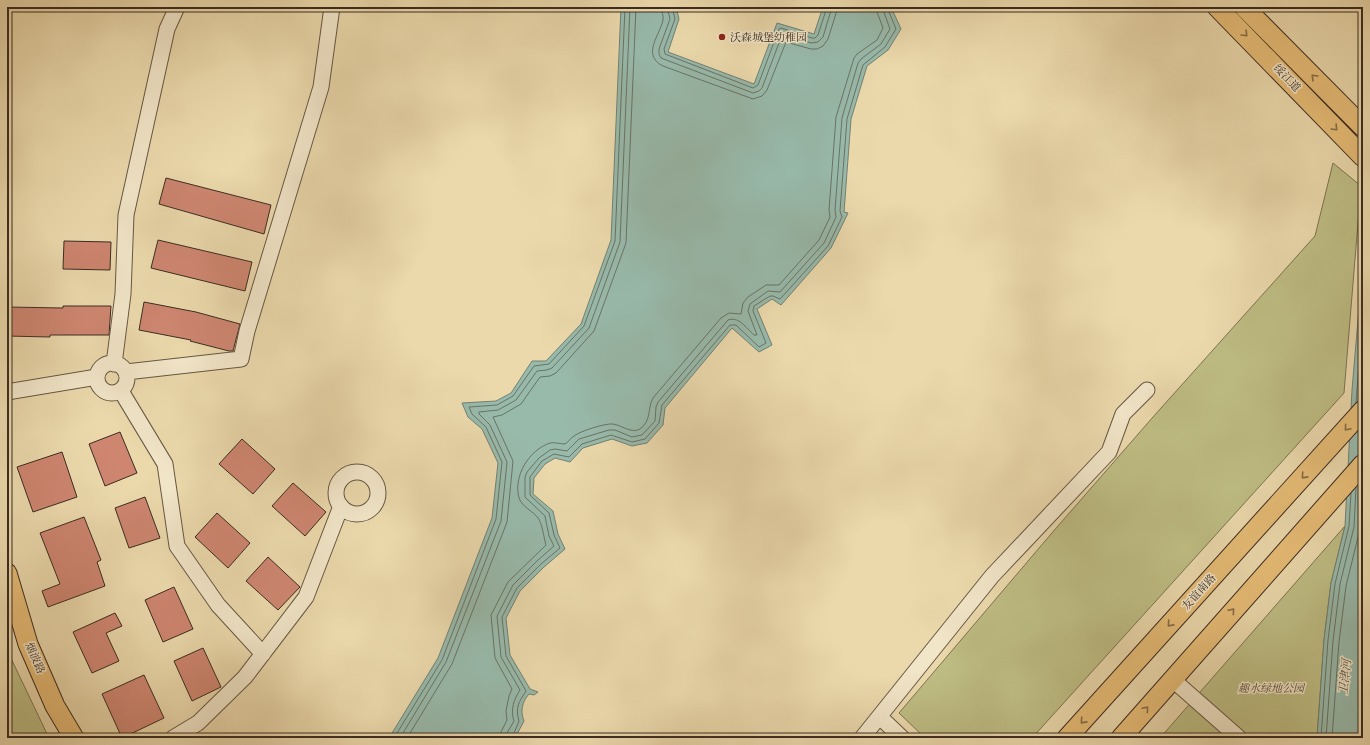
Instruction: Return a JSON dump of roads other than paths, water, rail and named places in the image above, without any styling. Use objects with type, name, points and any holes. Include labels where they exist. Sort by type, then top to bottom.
[{"type":"main road","name":"绥江道","points":[[1217,7],[1359,154]]},
{"type":"main road","name":"绥江道","points":[[1244,7],[1362,126]]},
{"type":"main road","name":"友谊南路","points":[[1067,738],[1363,410]]},
{"type":"main road","points":[[1121,738],[1363,464]]},
{"type":"main road","name":"烟波路","points":[[7,573],[28,644],[55,706],[74,738]]},
{"type":"main road","name":"烟波路","points":[[7,598],[16,629],[46,704],[63,738]]},
{"type":"street","points":[[177,7],[167,29],[126,215],[120,368],[127,382],[121,391],[116,393],[106,392],[99,386],[97,377],[98,372],[105,365],[120,368],[241,359],[247,331],[321,87],[332,7]]},
{"type":"street","points":[[7,392],[97,377]]},
{"type":"street","points":[[862,738],[992,576],[1109,452],[1122,414],[1147,390]]},
{"type":"street","points":[[121,391],[165,464],[177,546],[218,605],[263,654]]},
{"type":"street","points":[[173,738],[198,723],[245,677],[306,597],[341,506]]},
{"type":"street","points":[[1172,679],[1231,736]]},
{"type":"street","points":[[880,717],[902,738]]},
{"type":"water","points":[[621,7],[676,7],[679,19],[668,52],[754,84],[777,23],[814,34],[823,7],[891,7],[901,29],[888,50],[867,66],[851,119],[844,212],[848,213],[831,248],[781,305],[772,299],[757,309],[772,345],[759,352],[732,328],[665,408],[663,425],[647,443],[632,446],[612,439],[583,448],[570,462],[555,458],[545,464],[534,478],[533,494],[553,511],[558,534],[565,549],[520,591],[506,618],[510,655],[530,689],[538,692],[534,695],[529,694],[525,700],[522,707],[524,721],[515,738],[389,738],[438,658],[492,518],[498,463],[482,429],[468,417],[462,403],[496,401],[511,393],[532,361],[546,361],[581,324],[611,240]]},
{"type":"water","name":"卫津河","points":[[1363,261],[1363,738],[1317,738],[1324,640],[1331,583],[1345,526],[1352,390]]},
{"type":"place","name":"沃森城堡幼稚园","points":[[722,37]]},
{"type":"park label","name":"趣水绿地公园","points":[[1271,688]]}]
